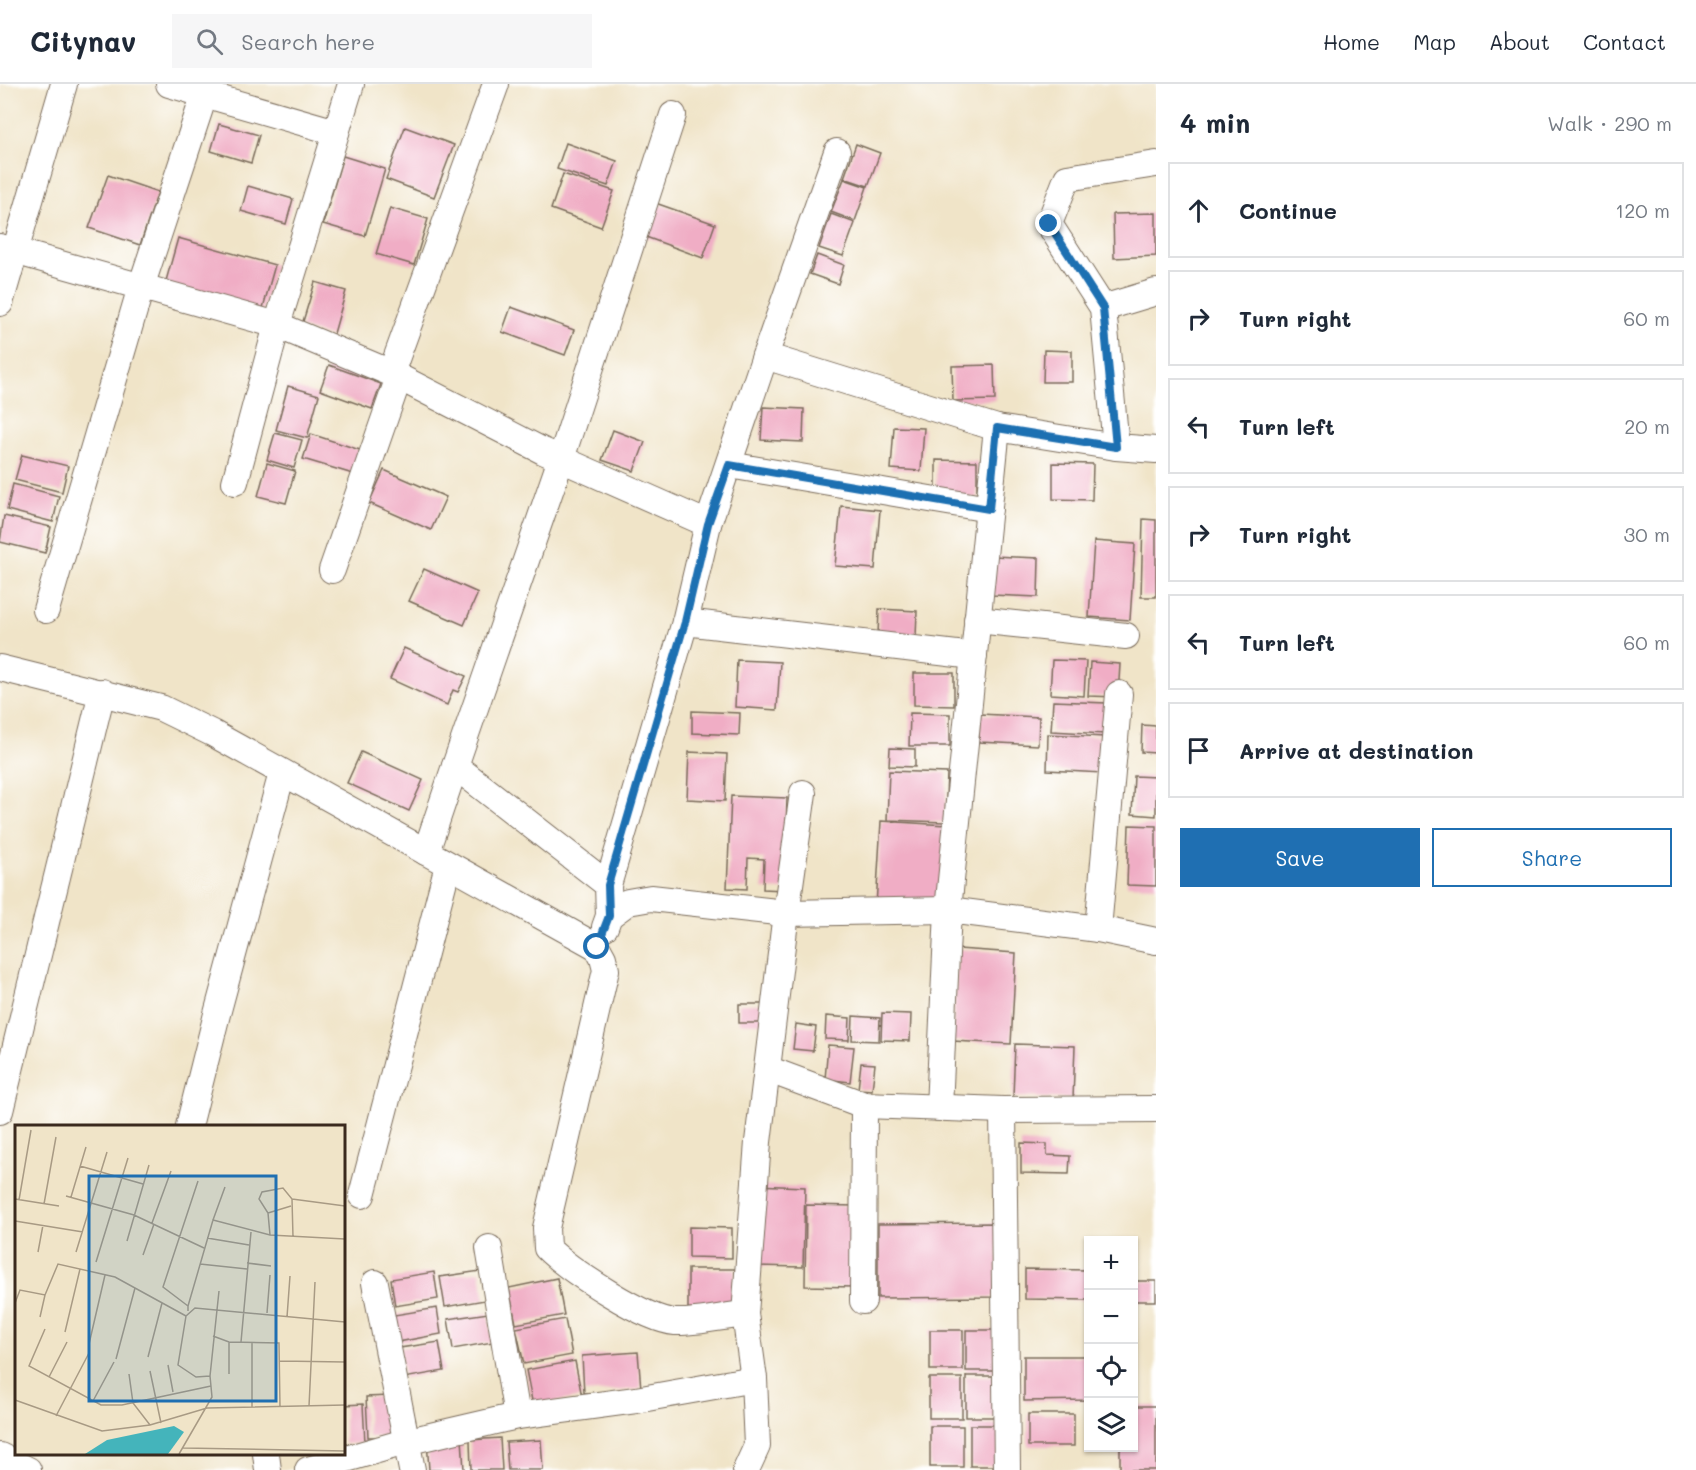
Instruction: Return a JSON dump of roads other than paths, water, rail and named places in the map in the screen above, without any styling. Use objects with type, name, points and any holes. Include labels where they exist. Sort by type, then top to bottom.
[{"type":"street","points":[[0,303],[8,249],[64,84]]},
{"type":"street","points":[[169,84],[207,89],[336,132]]},
{"type":"street","points":[[236,482],[276,325],[351,84]]},
{"type":"street","points":[[332,570],[395,375],[496,84]]},
{"type":"street","points":[[46,610],[141,287],[207,89]]},
{"type":"street","points":[[426,852],[561,459],[673,115]]},
{"type":"street","points":[[597,947],[609,916],[608,885],[685,622],[708,524],[837,152]]},
{"type":"street","points":[[1116,447],[1103,308],[1049,224],[1067,178],[1156,164]]},
{"type":"street","points":[[8,249],[276,325],[395,375],[561,459],[708,524]]},
{"type":"street","points":[[1103,308],[1156,292]]},
{"type":"street","points":[[765,356],[997,428],[1116,447],[1156,450]]},
{"type":"street","points":[[939,1108],[948,910],[997,428]]},
{"type":"street","points":[[729,465],[989,509]]},
{"type":"street","points":[[977,620],[1126,636]]},
{"type":"street","points":[[685,622],[974,656]]},
{"type":"street","points":[[0,668],[161,708],[212,732],[597,947],[606,970],[546,1228],[547,1248],[560,1262],[645,1314],[661,1320],[677,1322],[745,1314]]},
{"type":"street","points":[[0,1111],[102,692]]},
{"type":"street","points":[[1098,929],[1119,694]]},
{"type":"street","points":[[455,766],[608,885]]},
{"type":"street","points":[[189,1125],[282,773]]},
{"type":"street","points":[[746,1470],[757,1446],[754,1379],[745,1314],[758,1142],[803,793]]},
{"type":"street","points":[[362,1195],[448,865]]},
{"type":"street","points":[[609,916],[628,902],[651,898],[786,913],[948,910],[1098,929],[1156,941]]},
{"type":"street","points":[[767,1069],[864,1106],[1003,1110],[1156,1109]]},
{"type":"street","points":[[863,1300],[864,1106]]},
{"type":"street","points":[[1003,1110],[1007,1470]]},
{"type":"street","points":[[489,1248],[517,1416]]},
{"type":"street","points":[[375,1283],[412,1470]]},
{"type":"street","points":[[308,1470],[405,1442],[517,1416],[636,1400],[754,1379]]},
{"type":"street","points":[[266,1455],[268,1470]]},
{"type":"street","points":[[0,1456],[29,1464]]}]
